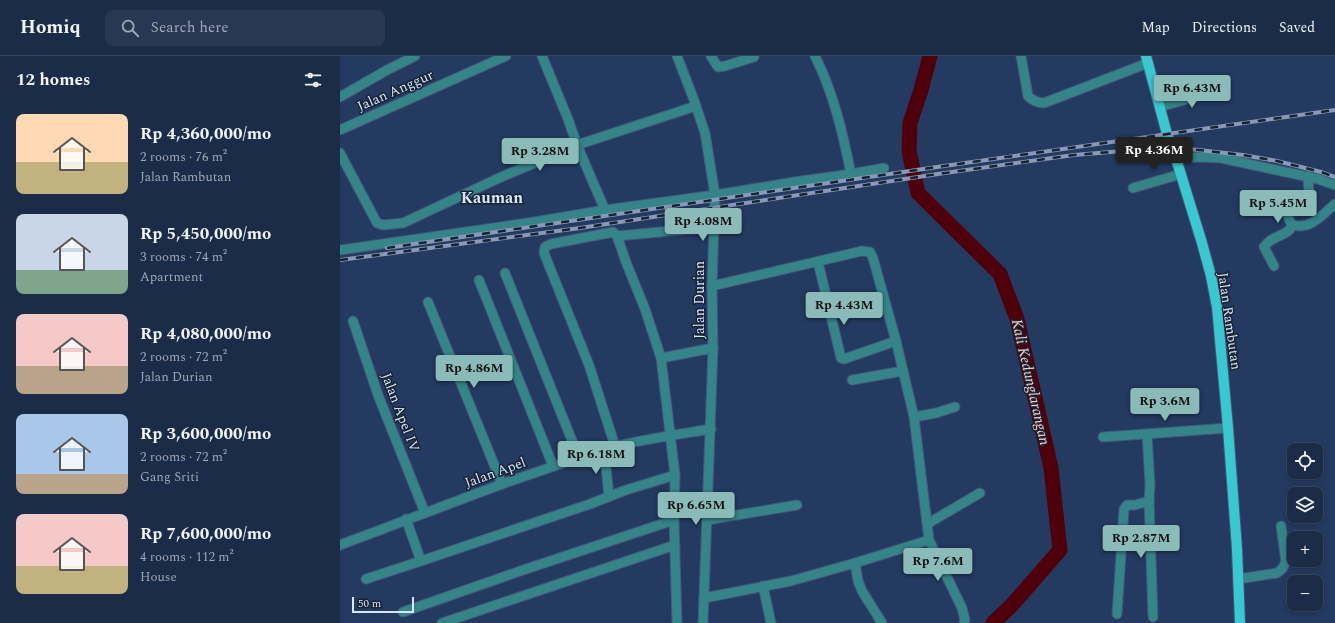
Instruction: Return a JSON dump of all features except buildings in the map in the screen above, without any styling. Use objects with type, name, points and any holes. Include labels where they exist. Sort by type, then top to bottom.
[{"type":"main road","name":"Jalan Rambutan","points":[[1147,59],[1167,134],[1181,174],[1211,276],[1217,307],[1237,549],[1240,623]]},
{"type":"street","points":[[340,97],[415,56]]},
{"type":"street","name":"Jalan Anggur","points":[[340,130],[506,56]]},
{"type":"street","points":[[542,56],[577,145],[605,210]]},
{"type":"street","name":"Jalan Durian","points":[[677,56],[705,133],[715,195],[708,349],[711,429],[703,623]]},
{"type":"street","points":[[711,56],[718,67],[754,57]]},
{"type":"street","points":[[815,56],[831,94],[843,132],[851,174]]},
{"type":"street","points":[[1021,56],[1028,96],[1033,101],[1040,103],[1044,103],[1147,59]]},
{"type":"street","points":[[1160,107],[1218,90]]},
{"type":"street","points":[[340,153],[377,223],[383,225],[402,223],[499,178],[577,145],[696,106]]},
{"type":"street","points":[[1176,158],[1221,158],[1318,178],[1335,185]]},
{"type":"street","points":[[340,250],[715,195],[884,168]]},
{"type":"street","points":[[1133,188],[1181,174]]},
{"type":"street","points":[[1308,176],[1308,195],[1305,200],[1288,208],[1286,211],[1286,214],[1292,224],[1297,226],[1307,225],[1316,220],[1335,204]]},
{"type":"street","points":[[1274,266],[1264,246],[1268,241],[1288,231],[1292,224]]},
{"type":"street","points":[[617,236],[714,227]]},
{"type":"street","points":[[614,446],[589,365],[544,253],[545,247],[550,244],[608,232],[613,232],[617,236],[645,309],[661,358],[673,435],[677,623]]},
{"type":"street","points":[[712,286],[862,251],[870,252],[873,258],[896,342],[914,417],[930,540],[962,608],[965,620],[964,623]]},
{"type":"street","points":[[818,262],[841,358],[844,359],[896,342]]},
{"type":"street","points":[[505,273],[579,458]]},
{"type":"street","points":[[479,280],[553,466]]},
{"type":"street","points":[[428,302],[502,484]]},
{"type":"street","name":"Jalan Apel IV","points":[[353,321],[378,395],[424,513]]},
{"type":"street","points":[[661,358],[708,349]]},
{"type":"street","points":[[852,380],[903,371]]},
{"type":"street","points":[[914,417],[936,413],[955,407]]},
{"type":"street","points":[[1103,437],[1228,428]]},
{"type":"street","name":"Jalan Apel","points":[[340,544],[502,484],[601,450],[614,446],[711,429]]},
{"type":"street","points":[[1148,434],[1153,616]]},
{"type":"street","points":[[601,450],[606,467],[609,497]]},
{"type":"street","points":[[366,579],[674,475]]},
{"type":"street","points":[[927,524],[980,494]]},
{"type":"street","points":[[1117,614],[1124,509],[1127,504],[1135,505],[1149,501]]},
{"type":"street","points":[[707,520],[798,506]]},
{"type":"street","points":[[406,519],[421,561]]},
{"type":"street","points":[[402,612],[674,520]]},
{"type":"street","points":[[1238,579],[1277,573],[1282,569],[1286,562],[1281,526]]},
{"type":"street","points":[[704,598],[791,581],[930,540]]},
{"type":"street","points":[[442,623],[675,545]]},
{"type":"street","points":[[855,563],[858,581],[862,591],[880,622]]},
{"type":"street","points":[[763,586],[771,623]]},
{"type":"waterway","name":"Kali Kedunglarangan","points":[[930,56],[910,123],[909,151],[918,193],[1000,274],[1017,319],[1051,468],[1060,550],[1011,606],[993,623]]},
{"type":"railway","points":[[387,248],[1335,110]]},
{"type":"railway","points":[[340,260],[580,228],[1074,155],[1172,147],[1243,155],[1277,161],[1335,177]]},
{"type":"district","name":"Kauman","points":[[492,197]]}]
